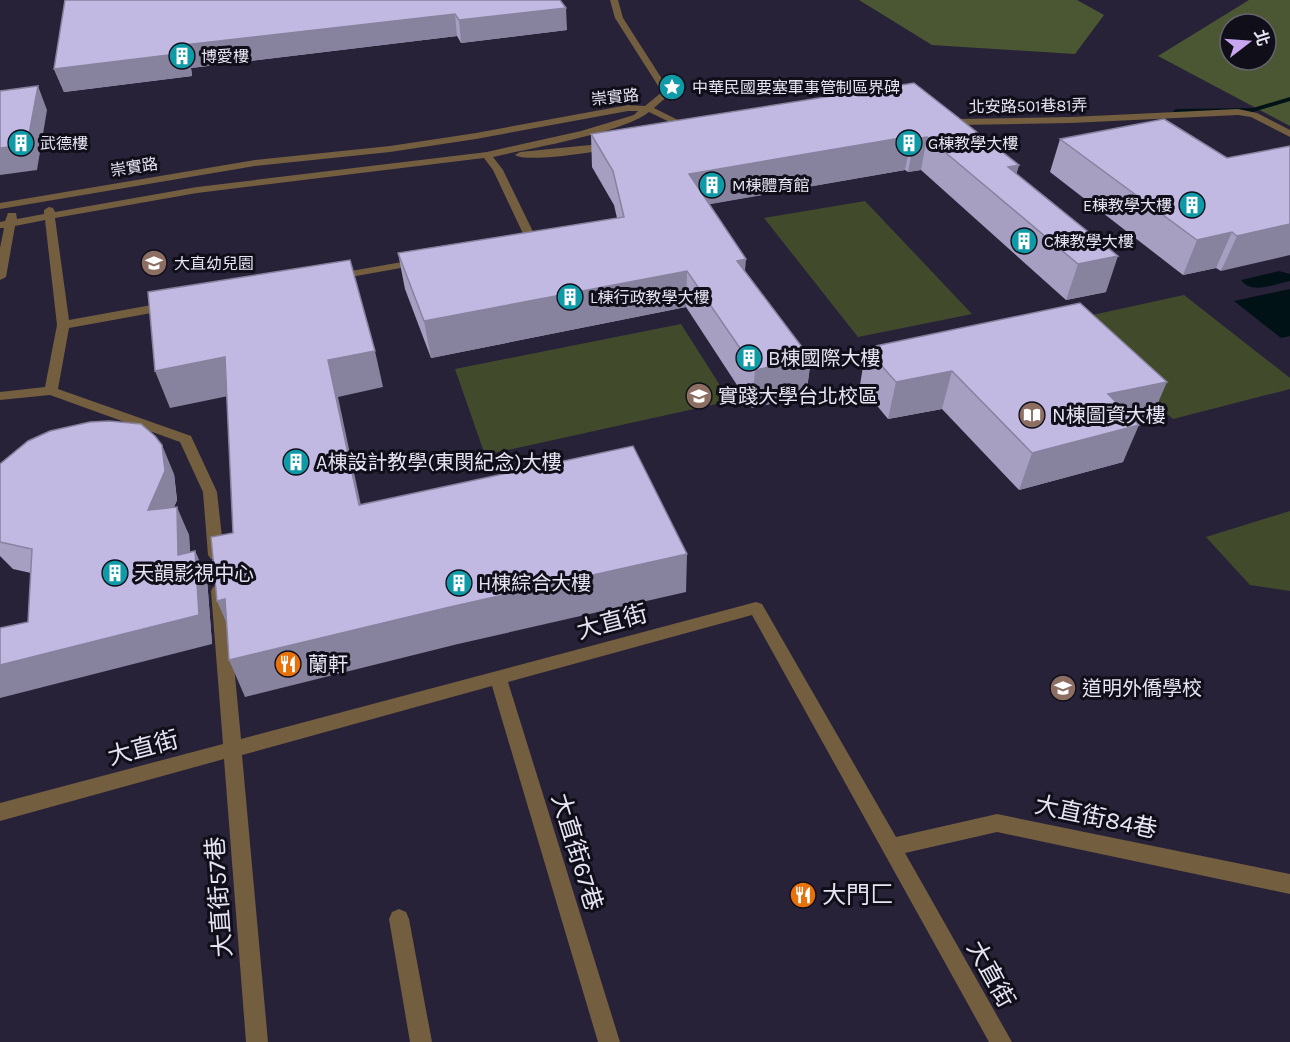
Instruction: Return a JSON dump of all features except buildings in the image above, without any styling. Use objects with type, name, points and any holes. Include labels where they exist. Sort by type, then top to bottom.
[{"type":"street","points":[[614,0],[619,7],[619,18],[667,93],[650,109],[674,123],[702,131],[680,137]]},
{"type":"street","name":"崇實路","points":[[0,206],[255,163],[390,149],[628,108],[650,109]]},
{"type":"street","name":"崇實路","points":[[5,224],[208,188],[488,155],[583,134],[637,117],[650,109]]},
{"type":"street","name":"北安路501巷81弄","points":[[938,114],[958,122],[1071,120],[1238,112],[1254,115],[1290,134]]},
{"type":"street","points":[[488,155],[548,154],[623,144]]},
{"type":"street","points":[[488,155],[498,170],[532,242],[509,246]]},
{"type":"street","points":[[0,396],[51,390],[63,325],[48,198]]},
{"type":"street","points":[[0,277],[5,224],[15,204]]},
{"type":"street","points":[[321,279],[427,261]]},
{"type":"street","points":[[63,325],[180,304]]},
{"type":"street","name":"大直街57巷","points":[[51,390],[186,439],[210,492],[234,748],[256,1042]]},
{"type":"street","name":"大直街","points":[[0,812],[756,608],[893,847],[1001,1042]]},
{"type":"street","name":"大直街67巷","points":[[498,677],[609,1042]]},
{"type":"street","name":"大直街84巷","points":[[893,847],[997,823],[1290,884]]},
{"type":"street","points":[[399,919],[422,1042]]},
{"type":"green space","points":[[859,0],[1077,0],[1104,15],[1075,54],[932,45]]},
{"type":"green space","points":[[1249,0],[1290,0],[1290,126],[1158,56],[1218,19],[1218,72],[1278,72],[1278,12],[1230,12]]},
{"type":"green space","points":[[865,201],[972,314],[858,337],[764,218]]},
{"type":"green space","points":[[1184,295],[1290,378],[1290,389],[1173,419],[1065,321]]},
{"type":"green space","points":[[681,324],[730,401],[485,455],[455,369]]},
{"type":"green space","points":[[1290,511],[1290,591],[1250,585],[1206,537]]},
{"type":"shaded area","points":[[1279,271],[1290,274],[1290,281],[1257,288],[1241,280]]},
{"type":"shaded area","points":[[1290,289],[1290,336],[1281,338],[1234,301]]},
{"type":"waterway","points":[[1176,111],[1253,110],[1290,99]]},
{"type":"place","name":"博愛樓","points":[[182,56]]},
{"type":"place","name":"中華民國要塞軍事管制區界碑","points":[[672,87]]},
{"type":"place","name":"武德樓","points":[[21,143]]},
{"type":"place","name":"G棟教學大樓","points":[[909,143]]},
{"type":"place","name":"M棟體育館","points":[[712,185]]},
{"type":"place","name":"E棟教學大樓","points":[[1192,205]]},
{"type":"place","name":"C棟教學大樓","points":[[1024,241]]},
{"type":"place","name":"大直幼兒園","points":[[154,263]]},
{"type":"place","name":"L棟行政教學大樓","points":[[570,297]]},
{"type":"place","name":"B棟國際大樓","points":[[749,358]]},
{"type":"place","name":"實踐大學台北校區","points":[[699,396]]},
{"type":"place","name":"N棟圖資大樓","points":[[1032,415]]},
{"type":"place","name":"A棟設計教學(東閔紀念)大樓","points":[[296,462]]},
{"type":"place","name":"天韻影視中心","points":[[115,573]]},
{"type":"place","name":"H棟綜合大樓","points":[[459,583]]},
{"type":"place","name":"蘭軒","points":[[288,664]]},
{"type":"place","name":"道明外僑學校","points":[[1063,688]]},
{"type":"place","name":"大門匚","points":[[803,895]]}]
